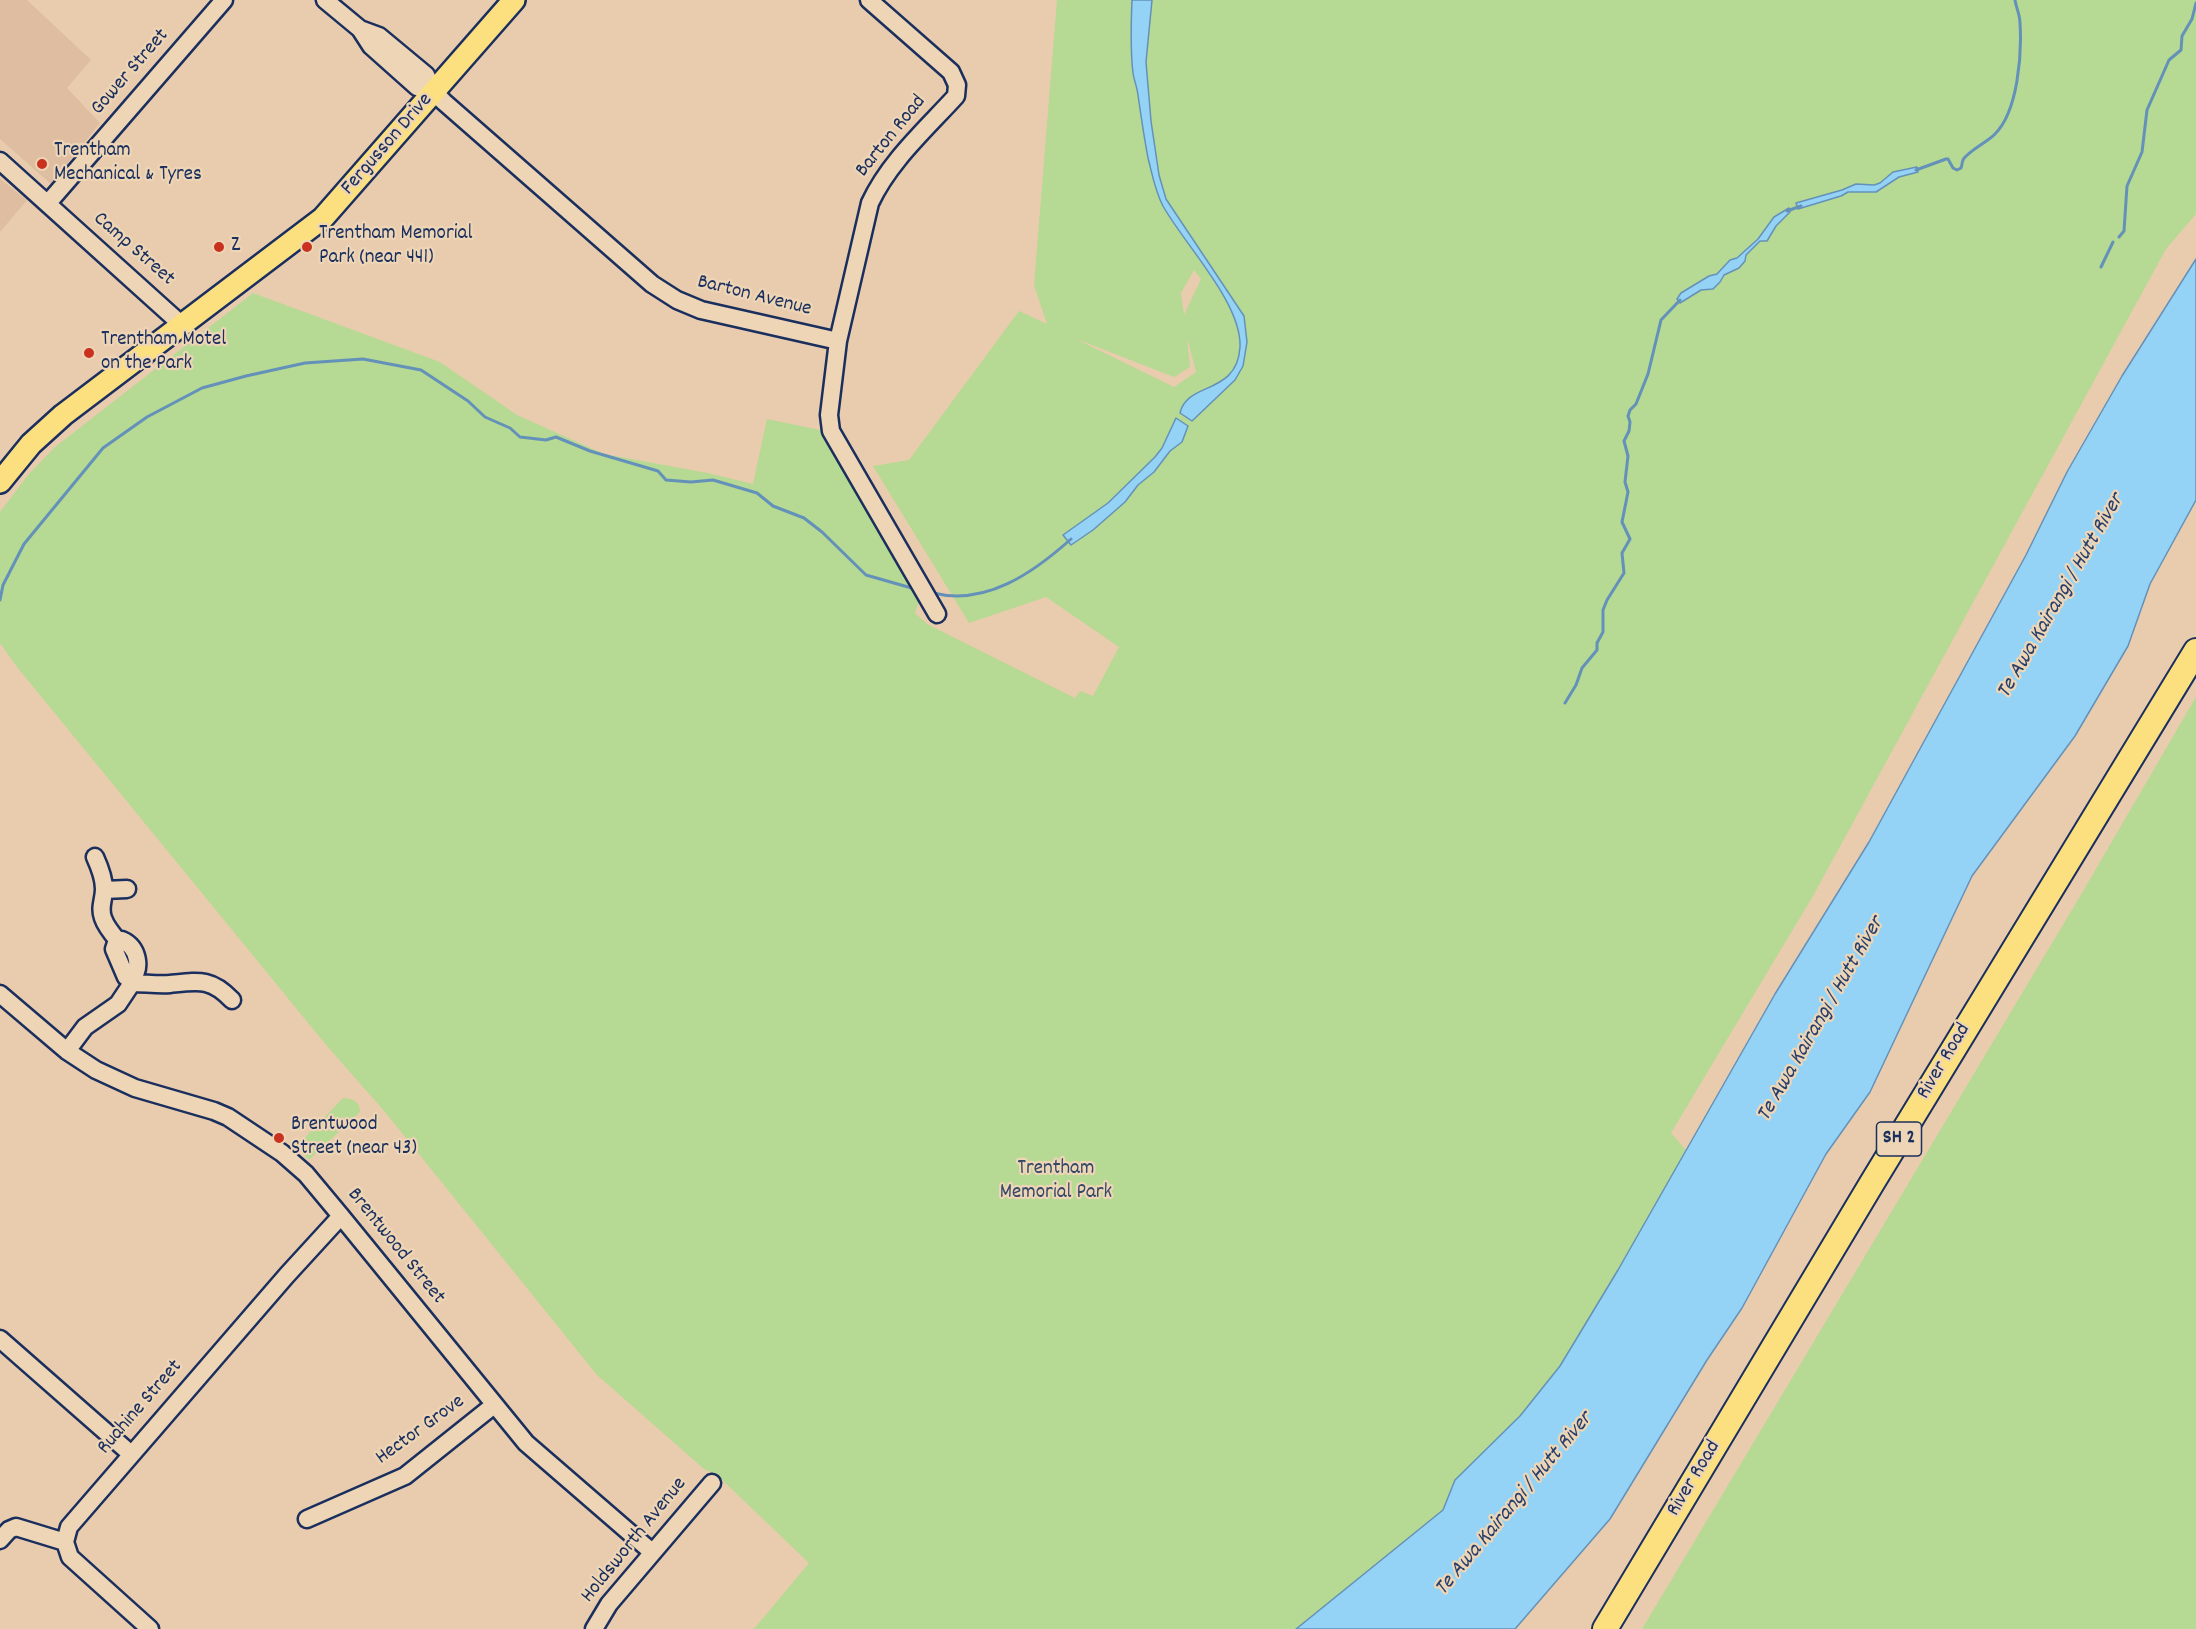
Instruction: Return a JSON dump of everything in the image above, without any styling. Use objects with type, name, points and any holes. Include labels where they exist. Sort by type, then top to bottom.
[{"type":"highway","name":"River Road","points":[[1605,1629],[1872,1183],[2196,651]]},
{"type":"highway","name":"River Road","points":[[1619,1629],[2196,673]]},
{"type":"main road","name":"Fergusson Drive","points":[[0,482],[32,444],[63,415],[323,218],[514,0]]},
{"type":"street","name":"Gower Street","points":[[48,203],[224,0]]},
{"type":"street","name":"Barton Avenue","points":[[325,0],[360,29],[370,46],[417,87],[434,92],[652,284],[676,300],[701,310],[838,340]]},
{"type":"street","name":"Barton Road","points":[[838,340],[870,203],[890,169],[956,96],[957,84],[951,72],[869,0]]},
{"type":"street","name":"Camp Street","points":[[0,161],[182,325]]},
{"type":"street","points":[[838,340],[829,415],[831,431],[937,614]]},
{"type":"street","points":[[94,857],[102,872],[104,890],[101,905],[102,917],[119,942],[114,949],[126,977],[131,982],[160,984],[202,982],[222,990],[232,1000]]},
{"type":"street","points":[[104,890],[127,890]]},
{"type":"street","points":[[67,1051],[86,1027],[118,1004],[131,982]]},
{"type":"street","name":"Brentwood Street","points":[[0,994],[67,1051],[96,1070],[125,1084],[214,1111],[241,1125],[282,1153],[306,1174],[526,1443],[652,1552]]},
{"type":"street","name":"Ruahine Street","points":[[65,1542],[69,1527],[74,1520],[341,1216]]},
{"type":"street","points":[[3,1348],[131,1454]]},
{"type":"street","name":"Hector Grove","points":[[307,1519],[405,1476],[494,1405]]},
{"type":"street","name":"Holdsworth Avenue","points":[[594,1629],[609,1604],[712,1483]]},
{"type":"street","points":[[0,1540],[9,1530],[16,1527],[65,1542],[70,1557],[76,1564],[137,1615],[150,1629]]},
{"type":"shaded area","points":[[0,0],[27,0],[91,60],[67,88],[100,123],[51,184],[0,139]]},
{"type":"shaded area","points":[[0,179],[27,200],[0,232]]},
{"type":"green space","name":"Trentham Memorial Park","points":[[1057,0],[2196,0],[2196,214],[2166,249],[1813,896],[1671,1133],[1686,1150],[1618,1270],[1560,1366],[1520,1416],[1455,1480],[1443,1510],[1296,1629],[754,1629],[809,1563],[718,1476],[704,1469],[597,1375],[385,1112],[327,1046],[17,667],[0,643],[0,512],[28,475],[55,447],[253,293],[440,362],[517,415],[604,454],[708,473],[753,484],[767,419],[820,430],[920,598],[915,613],[927,624],[1075,698],[1080,691],[1093,696],[1119,647],[1046,597],[969,623],[873,466],[909,460],[1019,311],[1047,324],[1034,285]],"holes":[[[1194,270],[1201,279],[1184,315],[1181,293]],[[1187,337],[1196,372],[1174,387],[1074,338],[1174,377],[1190,367]]]},
{"type":"green space","points":[[2196,697],[2196,1629],[1642,1629],[2079,898]]},
{"type":"green space","points":[[343,1098],[355,1101],[359,1105],[360,1112],[309,1160],[296,1147]]},
{"type":"water","points":[[1132,0],[1152,0],[1146,62],[1151,121],[1159,175],[1166,199],[1244,316],[1247,342],[1243,366],[1235,380],[1192,421],[1180,413],[1184,403],[1192,396],[1222,381],[1230,373],[1237,363],[1240,347],[1238,330],[1222,293],[1172,221],[1156,188],[1148,158],[1133,73]]},
{"type":"water","points":[[1917,167],[1918,172],[1899,177],[1876,192],[1848,192],[1798,209],[1796,203],[1856,184],[1874,185],[1893,172]]},
{"type":"water","points":[[1789,208],[1790,212],[1776,226],[1767,241],[1760,241],[1746,255],[1745,261],[1739,268],[1724,275],[1713,289],[1701,290],[1680,303],[1677,299],[1681,293],[1709,276],[1717,274],[1730,260],[1737,258],[1758,239],[1774,217]]},
{"type":"water","name":"Te Awa Kairangi / Hutt River","points":[[2196,259],[2196,500],[2150,584],[2128,646],[2075,736],[1972,876],[1870,1092],[1826,1154],[1742,1308],[1707,1360],[1610,1519],[1515,1629],[1296,1629],[1443,1510],[1455,1480],[1520,1416],[1560,1366],[1618,1270],[1775,994],[1869,842],[2026,555],[2067,472],[2122,376]]},
{"type":"water","points":[[1176,418],[1188,426],[1182,442],[1170,451],[1154,472],[1138,485],[1125,502],[1093,530],[1071,545],[1063,535],[1108,503],[1155,457],[1162,448]]},
{"type":"waterway","points":[[1916,170],[1946,159],[1953,168],[1957,170],[1961,168],[1965,157],[1992,137],[2003,124],[2014,97],[2019,66],[2020,20],[2015,0]]},
{"type":"waterway","points":[[2119,237],[2124,231],[2127,186],[2142,152],[2147,110],[2169,60],[2181,50],[2182,36],[2192,19],[2196,3]]},
{"type":"waterway","points":[[1787,211],[1801,206]]},
{"type":"waterway","points":[[2101,267],[2113,242]]},
{"type":"waterway","points":[[1565,703],[1576,685],[1582,668],[1597,650],[1597,643],[1603,632],[1603,610],[1624,573],[1622,553],[1630,539],[1622,522],[1628,492],[1625,482],[1628,456],[1624,441],[1629,431],[1628,416],[1636,404],[1648,374],[1661,320],[1680,300]]},
{"type":"waterway","points":[[0,600],[3,585],[24,544],[103,448],[147,417],[202,388],[246,376],[305,363],[363,359],[421,370],[468,401],[485,417],[510,428],[520,437],[546,440],[556,437],[590,451],[658,471],[666,480],[691,482],[713,480],[757,493],[773,506],[804,518],[822,532],[866,575],[915,589]]},
{"type":"waterway","points":[[933,593],[953,596],[972,595],[1008,584],[1041,564],[1071,539]]},
{"type":"place","name":"Trentham Mechanical & Tyres","points":[[42,164]]},
{"type":"place","name":"Z","points":[[219,247]]},
{"type":"place","name":"Trentham Memorial Park (near 441)","points":[[307,247]]},
{"type":"place","name":"Trentham Motel on the Park","points":[[89,353]]},
{"type":"place","name":"Brentwood Street (near 43)","points":[[279,1138]]}]
